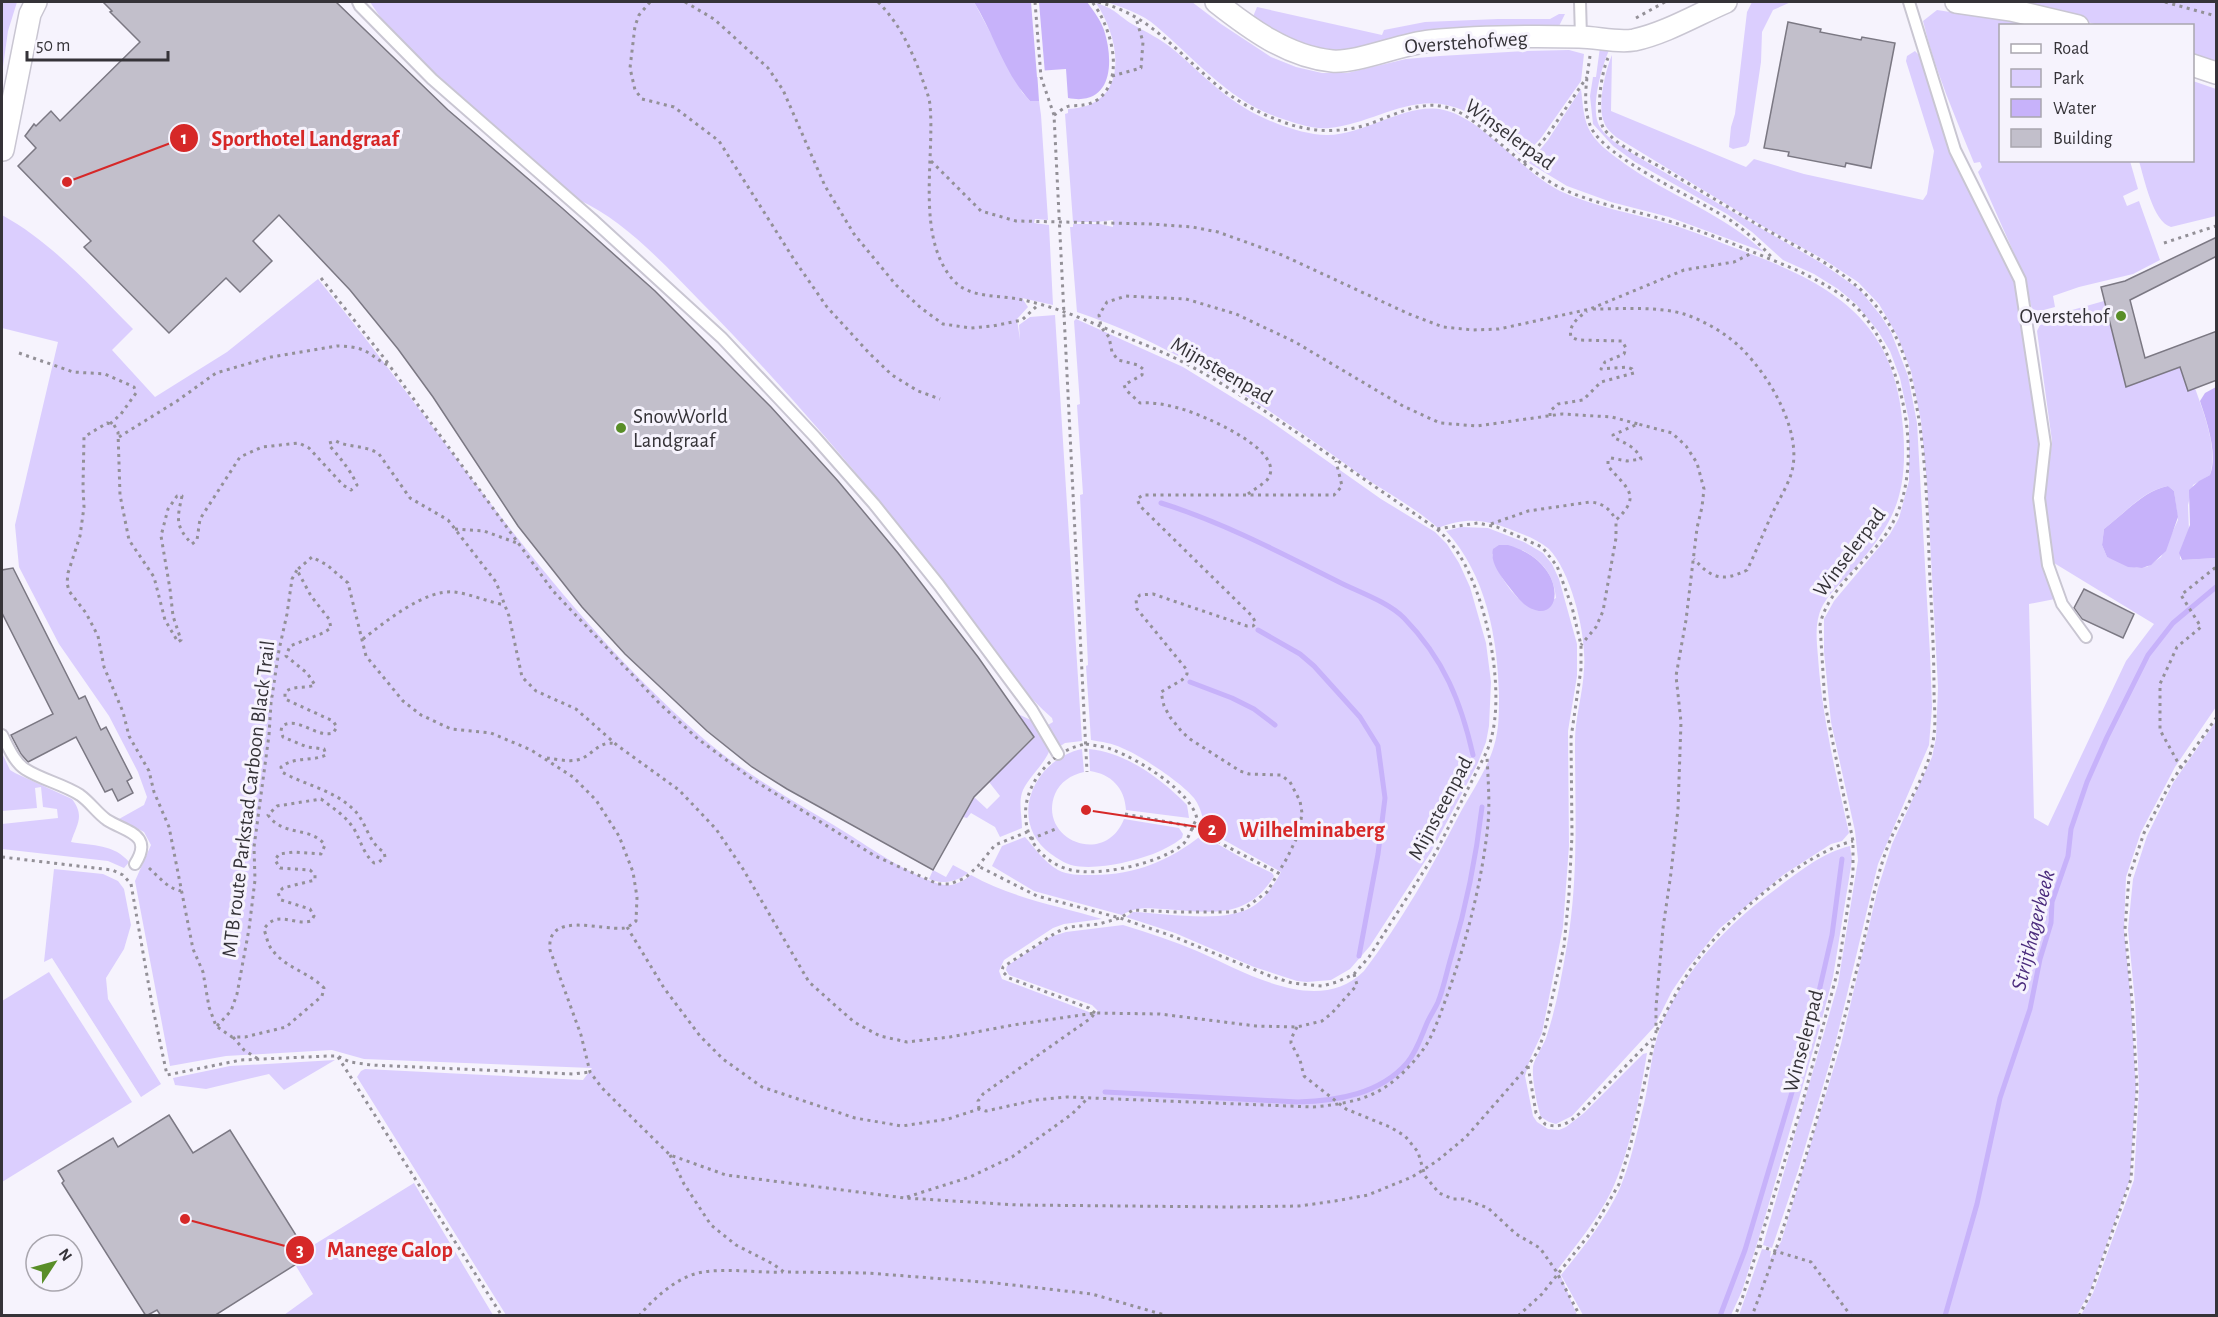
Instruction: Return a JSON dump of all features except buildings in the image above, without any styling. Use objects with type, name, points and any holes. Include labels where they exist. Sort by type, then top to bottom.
[{"type":"street","points":[[3,150],[30,14],[36,2]]},
{"type":"street","name":"Overstehofweg","points":[[1216,2],[1279,45],[1333,61],[1366,56],[1401,46],[1445,40],[1497,37],[1586,45],[1632,40],[1654,34],[1726,2]]},
{"type":"street","points":[[1956,2],[2011,10],[2070,24]]},
{"type":"street","points":[[2194,65],[2217,73]]},
{"type":"lane","points":[[358,2],[432,79],[592,219],[722,339],[807,429],[874,504],[939,585],[1032,711],[1058,754]]},
{"type":"lane","points":[[1580,2],[1586,45]]},
{"type":"lane","points":[[1908,2],[1955,150],[2020,280],[2045,444],[2039,498],[2048,565],[2062,604],[2086,637]]},
{"type":"lane","points":[[2,735],[14,757],[24,768],[78,794],[106,819],[137,835],[141,852],[135,864]]},
{"type":"path","points":[[650,2],[639,15],[635,26],[630,68],[635,90],[642,99],[674,106],[718,141],[827,307],[892,375],[918,391],[940,399]]},
{"type":"path","points":[[685,2],[714,19],[768,68],[783,90],[825,186],[854,234],[896,285],[921,308],[947,325],[971,328],[1022,320],[1039,304]]},
{"type":"path","points":[[878,2],[894,18],[903,33],[926,90],[930,104],[931,161],[981,211],[1006,220],[1151,224],[1192,227],[1218,232],[1292,259],[1409,314],[1443,327],[1473,330],[1499,329],[1590,309],[1684,270],[1734,262],[1752,253]]},
{"type":"path","points":[[1035,2],[1041,76],[1054,115],[1087,772]]},
{"type":"path","points":[[1054,115],[1068,106],[1083,106],[1097,100],[1107,90],[1112,76],[1110,38],[1104,19],[1092,2]]},
{"type":"path","name":"Winselerpad","points":[[1098,2],[1112,5],[1152,26],[1227,94],[1280,121],[1324,132],[1334,132],[1365,125],[1428,105],[1445,107],[1469,118],[1524,163],[1560,188],[1599,202],[1673,222],[1818,280],[1860,312],[1874,330],[1892,364],[1905,413],[1907,468],[1899,510],[1885,536],[1830,600],[1820,625],[1825,704],[1853,841],[1854,858],[1838,970],[1801,1108],[1735,1316]]},
{"type":"path","points":[[2165,2],[2217,16]]},
{"type":"path","points":[[1112,76],[1141,68],[1143,42],[1136,17]]},
{"type":"path","points":[[1617,40],[1604,66],[1600,120],[1605,130],[1622,144],[1824,261],[1865,291],[1878,306],[1900,347],[1908,370],[1918,413],[1924,467],[1934,643],[1934,733],[1927,762],[1885,853],[1860,958],[1815,1126],[1752,1316]]},
{"type":"path","name":"Winselerpad","points":[[1586,45],[1587,114],[1595,134],[1605,145],[1628,161],[1732,222],[1757,241],[1774,261]]},
{"type":"path","points":[[1524,163],[1547,136],[1587,77]]},
{"type":"path","name":"Mijnsteenpad","points":[[931,161],[931,228],[946,270],[954,281],[964,290],[981,295],[1019,299],[1064,312],[1165,352],[1208,376],[1437,529],[1454,546],[1474,584],[1489,635],[1496,682],[1496,713],[1491,744],[1436,852],[1369,957],[1354,974],[1337,982],[1322,986],[1292,983],[1270,976],[1172,936],[1120,918],[1037,896],[978,866]]},
{"type":"path","points":[[2164,243],[2217,226]]},
{"type":"path","points":[[321,278],[389,365],[553,591],[660,704],[698,739],[752,779],[875,856],[938,884],[950,884],[965,878],[995,845],[1027,832]]},
{"type":"path","points":[[1246,495],[1267,479],[1268,465],[1262,452],[1245,437],[1183,409],[1153,402],[1140,403],[1134,398],[1126,390],[1125,385],[1142,375],[1143,369],[1138,365],[1118,360],[1112,352],[1109,337],[1101,327],[1099,315],[1107,302],[1126,296],[1186,299],[1220,309],[1268,328],[1403,406],[1440,423],[1477,426],[1550,416],[1612,417],[1672,433],[1686,446],[1697,463],[1704,489],[1676,676],[1681,722],[1677,809],[1663,928],[1656,1032]]},
{"type":"path","points":[[1550,416],[1550,411],[1558,404],[1583,400],[1600,382],[1634,374],[1632,369],[1627,367],[1601,369],[1605,362],[1624,354],[1626,348],[1622,341],[1578,340],[1571,337],[1570,330],[1573,323],[1590,309],[1658,310],[1682,314],[1717,330],[1741,348],[1773,389],[1782,408],[1795,450],[1792,472],[1747,570],[1733,577],[1719,578],[1705,571],[1694,559]]},
{"type":"path","points":[[119,437],[177,401],[216,373],[271,357],[346,346],[367,351],[380,362],[389,365]]},
{"type":"path","points":[[19,353],[73,372],[105,374],[134,387],[136,393],[121,414],[110,424]]},
{"type":"path","points":[[784,1272],[736,1245],[711,1225],[684,1184],[670,1155],[619,1106],[590,1072],[581,1035],[550,950],[549,940],[552,933],[560,927],[571,925],[627,927],[637,917],[633,872],[626,850],[609,818],[596,800],[573,777],[545,758],[515,741],[499,736],[451,729],[421,715],[403,700],[366,656],[348,584],[327,565],[312,557],[297,570],[311,596],[329,619],[331,628],[290,646],[286,656],[307,673],[315,685],[291,687],[285,692],[285,699],[333,721],[337,726],[333,733],[326,735],[295,723],[282,726],[283,737],[307,747],[324,749],[326,754],[287,762],[281,767],[282,772],[314,785],[350,806],[361,819],[374,846],[384,852],[385,856],[379,862],[374,863],[368,857],[346,818],[321,799],[277,806],[268,815],[275,825],[319,837],[324,844],[321,854],[294,852],[279,854],[275,860],[280,868],[310,870],[315,874],[315,880],[283,888],[278,892],[281,900],[310,909],[314,916],[311,921],[279,918],[269,922],[264,929],[272,951],[294,968],[319,982],[324,988],[322,996],[286,1027],[245,1037],[233,1037],[224,1034],[216,1026],[203,972],[193,949],[169,827],[154,792],[149,771],[129,736],[123,712],[104,667],[98,636],[86,614],[69,591],[68,573],[81,536],[84,507],[84,437],[107,423],[114,425],[119,437],[120,495],[129,540],[154,577],[165,620],[178,642],[181,640],[173,615],[161,536],[168,509],[177,496],[182,496],[177,523],[192,544],[197,540],[200,519],[240,457],[262,447],[299,443],[309,448],[343,485],[351,490],[357,484],[329,443],[336,441],[344,446],[374,450],[410,498],[442,515],[496,582],[505,605],[522,677],[528,685],[576,709],[618,746],[679,790],[716,829],[743,869],[809,982],[854,1022],[880,1036],[908,1042],[950,1038],[1013,1025],[1095,1013],[1160,1014],[1256,1026],[1297,1027],[1314,1024],[1332,1013],[1357,985],[1354,974]]},
{"type":"path","points":[[1616,520],[1627,510],[1631,501],[1627,487],[1608,466],[1608,460],[1611,458],[1640,460],[1641,457],[1629,445],[1614,438],[1613,435],[1638,424]]},
{"type":"path","points":[[1095,1013],[1086,1006],[1009,978],[1005,976],[1002,969],[1005,964],[1057,932],[1069,927],[1099,924],[1120,918],[1133,910],[1234,912],[1252,903],[1266,892],[1291,853],[1299,833],[1302,813],[1296,790],[1286,778],[1281,775],[1249,774],[1240,771],[1182,732],[1170,717],[1161,694],[1184,679],[1188,674],[1187,670],[1137,609],[1136,599],[1140,595],[1153,594],[1247,626],[1255,625],[1256,621],[1137,503],[1138,497],[1143,495],[1334,495],[1342,486],[1335,460]]},
{"type":"path","points":[[1489,525],[1528,511],[1590,502],[1598,502],[1606,507],[1616,520],[1616,537],[1603,611],[1596,627],[1581,645]]},
{"type":"path","points":[[670,1155],[726,1175],[905,1198],[1018,1205],[1299,1206],[1368,1196],[1422,1171],[1466,1137],[1528,1066],[1538,1051],[1544,1034],[1564,946],[1572,835],[1571,738],[1581,669],[1581,645],[1566,589],[1557,566],[1550,556],[1533,542],[1489,525],[1473,523],[1437,529]]},
{"type":"path","points":[[455,529],[484,531],[519,544]]},
{"type":"path","points":[[2181,768],[2160,730],[2160,684],[2178,647],[2201,627],[2181,595],[2217,567]]},
{"type":"path","name":"MTB route Parkstad Carboon Black Trail","points":[[216,1026],[231,1011],[239,983],[255,880],[254,847],[271,703],[292,579],[297,570]]},
{"type":"path","points":[[363,639],[408,608],[428,596],[441,592],[458,592],[505,605]]},
{"type":"path","points":[[2079,1316],[2091,1292],[2131,1179],[2137,1088],[2133,1001],[2125,929],[2129,878],[2144,834],[2171,782],[2217,717]]},
{"type":"path","points":[[545,758],[578,760],[600,745],[608,743],[618,746]]},
{"type":"path","points":[[1086,744],[1107,748],[1128,756],[1186,797],[1197,819],[1191,827],[1187,840],[1180,846],[1141,864],[1100,871],[1066,868],[1041,852],[1027,832],[1024,807],[1030,790],[1045,766],[1058,754],[1086,744]]},
{"type":"path","points":[[627,927],[664,988],[700,1036],[723,1059],[762,1087],[855,1118],[902,1126],[940,1121],[980,1109],[986,1111],[1050,1098],[1313,1107],[1352,1103],[1374,1094],[1397,1079],[1424,1048],[1436,1027],[1463,947],[1474,903],[1488,826],[1486,753]]},
{"type":"path","points":[[1125,814],[1191,827],[1204,832],[1278,873]]},
{"type":"path","points":[[1031,839],[1058,828]]},
{"type":"path","points":[[1518,1316],[1542,1294],[1592,1232],[1619,1184],[1645,1087],[1656,1032],[1671,1002],[1699,957],[1740,914],[1801,867],[1834,846],[1853,841]]},
{"type":"path","points":[[2,857],[112,870],[123,875],[131,884],[167,1075],[241,1060],[337,1056],[350,1062],[371,1065],[573,1074],[590,1072]]},
{"type":"path","points":[[135,864],[147,866],[164,883],[181,891]]},
{"type":"path","points":[[980,1109],[978,1101],[983,1094],[1095,1013]]},
{"type":"path","points":[[1297,1027],[1291,1043],[1300,1060],[1302,1072],[1338,1104],[1405,1136],[1418,1152],[1422,1171],[1439,1193],[1453,1199],[1464,1199],[1496,1213],[1516,1234],[1540,1248],[1558,1274],[1580,1316]]},
{"type":"path","points":[[233,1037],[244,1050],[258,1060]]},
{"type":"path","points":[[1528,1066],[1536,1113],[1545,1124],[1558,1126],[1567,1124],[1580,1113],[1654,1038]]},
{"type":"path","points":[[337,1056],[502,1316]]},
{"type":"path","points":[[905,1198],[970,1177],[1012,1157],[1072,1114],[1088,1098]]},
{"type":"path","points":[[1759,1246],[1811,1262],[1851,1316]]},
{"type":"path","points":[[639,1316],[655,1298],[674,1285],[696,1274],[717,1271],[867,1273],[995,1283],[1092,1294],[1168,1316]]},
{"type":"green space","points":[[2,2],[17,2],[8,31],[2,74]]},
{"type":"green space","points":[[370,2],[974,2],[1022,92],[1030,101],[1039,101],[1048,220],[1035,219],[1034,223],[1049,225],[1053,305],[1022,298],[1028,307],[1017,319],[1020,340],[1019,325],[1030,317],[1055,315],[1082,741],[1065,743],[1059,747],[1048,725],[1053,722],[1052,718],[1008,671],[945,583],[887,510],[796,403],[733,335],[643,244],[612,219],[579,200],[426,65],[385,24]]},
{"type":"green space","points":[[1107,2],[1192,2],[1271,57],[1296,67],[1322,73],[1347,73],[1406,59],[1569,50],[1584,54],[1581,81],[1541,138],[1523,157],[1475,117],[1457,108],[1441,104],[1425,103],[1409,106],[1345,125],[1311,127],[1280,118],[1245,102],[1229,91],[1151,22]]},
{"type":"green space","points":[[1752,2],[1791,2],[1773,10],[1762,32],[1761,62],[1749,142],[1746,146],[1733,149],[1729,147],[1731,127],[1735,114],[1747,12]]},
{"type":"green space","points":[[2040,2],[2216,2],[2216,64],[2194,56],[2194,24],[2095,24],[2025,4]]},
{"type":"green space","points":[[1096,3],[1112,10],[1164,42],[1234,101],[1262,117],[1289,128],[1308,133],[1341,134],[1415,110],[1444,110],[1459,115],[1488,134],[1531,171],[1560,191],[1600,206],[1688,230],[1776,264],[1805,278],[1832,294],[1854,312],[1873,334],[1888,360],[1898,391],[1903,428],[1901,489],[1889,521],[1880,537],[1829,596],[1821,608],[1817,625],[1823,702],[1849,833],[1842,841],[1831,844],[1783,875],[1719,929],[1672,991],[1654,1027],[1572,1116],[1556,1124],[1541,1117],[1533,1073],[1535,1061],[1547,1035],[1558,993],[1570,925],[1575,873],[1575,733],[1584,656],[1580,623],[1565,573],[1549,549],[1530,537],[1507,528],[1487,522],[1469,521],[1438,528],[1411,507],[1226,383],[1153,343],[1077,312],[1070,227],[1073,227],[1073,224],[1100,224],[1113,227],[1113,220],[1073,222],[1065,114],[1068,113],[1068,109],[1088,105],[1102,97],[1111,84],[1115,69],[1115,52],[1111,35]]},
{"type":"green space","points":[[1257,7],[1382,35],[1384,30],[1425,22],[1550,19],[1559,14],[1565,14],[1558,28],[1335,52],[1304,47],[1252,19]]},
{"type":"green space","points":[[1937,10],[2028,24],[1999,24],[1999,162],[2130,162],[2138,189],[2123,196],[2127,206],[2139,201],[2160,260],[2133,274],[2053,296],[2055,307],[2040,311],[2032,309],[2021,269],[1978,172],[1982,167],[1980,162],[1974,163],[1946,93],[1923,21]]},
{"type":"green space","points":[[1600,47],[1610,48],[1600,76],[1596,99],[1597,119],[1604,132],[1638,157],[1823,264],[1860,290],[1891,332],[1908,376],[1917,423],[1932,707],[1929,745],[1878,864],[1835,1045],[1798,1171],[1772,1248],[1763,1245],[1838,984],[1858,860],[1855,831],[1831,722],[1824,652],[1824,619],[1834,601],[1890,534],[1899,518],[1909,481],[1909,421],[1900,378],[1890,351],[1878,331],[1856,304],[1814,274],[1783,260],[1752,232],[1727,214],[1635,162],[1613,146],[1593,124],[1590,96],[1593,77],[1596,77]]},
{"type":"green space","points":[[1915,51],[1922,58],[1952,152],[2016,281],[2041,443],[2035,498],[2055,599],[2029,604],[2034,818],[2048,826],[2126,661],[2154,624],[2054,563],[2045,498],[2052,441],[2037,331],[2040,325],[2059,320],[2058,314],[2104,301],[2126,386],[2180,367],[2188,390],[2195,388],[2211,442],[2210,475],[2193,485],[2188,505],[2189,532],[2180,552],[2180,559],[2216,558],[2216,707],[2175,767],[2141,832],[2126,877],[2124,929],[2136,1087],[2130,1179],[2090,1291],[2077,1315],[1739,1315],[1762,1249],[1771,1251],[1770,1258],[1781,1242],[1841,1044],[1878,888],[1892,844],[1932,757],[1936,738],[1938,687],[1927,484],[1921,421],[1911,371],[1898,337],[1879,304],[1858,282],[1616,137],[1606,127],[1602,115],[1603,88],[1612,55],[1611,111],[1746,167],[1754,159],[1804,174],[1923,200],[1927,194],[1934,151],[1906,61],[1907,56]],"holes":[[[2168,486],[2174,491],[2178,520],[2161,557],[2147,567],[2137,568],[2107,557],[2102,545],[2104,529],[2150,493]]]},
{"type":"green space","points":[[2194,81],[2216,89],[2216,216],[2171,227],[2159,217],[2139,162],[2194,162]]},
{"type":"green space","points":[[1581,89],[1586,123],[1594,138],[1602,146],[1642,175],[1732,227],[1764,252],[1669,217],[1611,202],[1567,186],[1529,163],[1548,140]]},
{"type":"green space","points":[[2,215],[21,226],[55,253],[133,329],[112,350],[155,397],[227,352],[318,279],[498,514],[592,628],[643,682],[715,748],[773,788],[916,875],[942,885],[951,885],[971,875],[1019,896],[1102,919],[1064,924],[1053,928],[1004,960],[999,971],[1002,979],[1089,1012],[1091,1015],[1098,1011],[1092,1005],[1009,975],[1006,970],[1007,966],[1050,937],[1066,932],[1123,925],[1188,947],[1259,979],[1281,986],[1304,990],[1325,990],[1346,984],[1364,971],[1403,914],[1438,855],[1483,773],[1497,734],[1498,674],[1487,608],[1471,567],[1460,548],[1446,531],[1461,527],[1488,528],[1524,542],[1543,553],[1552,564],[1559,579],[1577,644],[1577,676],[1568,731],[1569,846],[1563,927],[1542,1033],[1525,1076],[1533,1116],[1537,1122],[1548,1129],[1559,1130],[1566,1127],[1584,1113],[1643,1054],[1647,1053],[1634,1124],[1618,1177],[1586,1232],[1558,1269],[1577,1315],[506,1315],[357,1077],[365,1069],[583,1080],[592,1068],[364,1059],[332,1050],[226,1056],[170,1066],[135,881],[151,845],[144,832],[119,819],[144,805],[147,797],[138,772],[109,716],[59,644],[19,567],[15,525],[58,342],[2,328]],"holes":[[[1522,550],[1546,569],[1555,590],[1556,598],[1534,609],[1520,600],[1508,586],[1492,554]]]},
{"type":"green space","points":[[1076,319],[1183,367],[1266,418],[1381,499],[1435,532],[1447,544],[1470,587],[1486,643],[1491,682],[1486,742],[1477,765],[1431,852],[1370,946],[1350,969],[1331,980],[1297,981],[1254,967],[1175,933],[1126,917],[1133,912],[1213,916],[1243,911],[1263,898],[1281,872],[1208,831],[1194,798],[1160,770],[1118,746],[1091,740],[1086,666],[1088,665],[1080,495],[1083,494],[1077,405],[1080,404],[1074,321]]},
{"type":"green space","points":[[1018,714],[1035,722],[1051,745],[1047,756],[1023,790],[1020,804],[1022,828],[1000,837],[995,827],[971,813],[967,818],[963,817],[974,797],[987,809],[1000,796],[989,782],[1034,738]]},
{"type":"green space","points":[[2216,721],[2216,1315],[2081,1315],[2093,1293],[2134,1180],[2139,1088],[2135,1002],[2128,929],[2133,879],[2147,836],[2173,783]]},
{"type":"green space","points":[[1082,749],[1084,772],[1066,780],[1055,794],[1052,810],[1056,824],[1064,835],[1076,842],[1089,844],[1103,842],[1115,834],[1124,819],[1179,828],[1183,834],[1182,838],[1153,854],[1103,866],[1071,865],[1051,854],[1037,840],[1030,825],[1028,809],[1032,793],[1039,778],[1051,765],[1065,755]]},
{"type":"green space","points":[[1089,749],[1116,755],[1142,768],[1187,805],[1189,818],[1126,810],[1123,795],[1116,783],[1104,775],[1090,771]]},
{"type":"green space","points":[[2,753],[10,770],[72,799],[79,815],[71,842],[103,847],[117,852],[129,862],[124,868],[108,861],[2,849],[2,824],[58,818],[57,809],[43,807],[41,787],[35,788],[37,808],[2,811]]},
{"type":"green space","points":[[1202,835],[1274,876],[1252,901],[1239,907],[1211,912],[1151,908],[1122,915],[1034,891],[992,866],[1002,846],[1025,837],[1048,863],[1062,872],[1082,875],[1121,873],[1136,870],[1163,859]]},
{"type":"green space","points":[[1850,846],[1852,860],[1833,977],[1761,1231],[1742,1291],[1731,1315],[1583,1315],[1561,1275],[1601,1222],[1620,1188],[1636,1136],[1657,1037],[1680,988],[1737,920],[1809,865],[1839,849]]},
{"type":"green space","points":[[953,865],[968,873],[949,882],[929,879],[933,870],[946,877]]},
{"type":"green space","points":[[54,869],[103,874],[118,881],[124,889],[131,925],[124,949],[106,978],[108,999],[161,1084],[141,1097],[52,958],[44,962]]},
{"type":"green space","points":[[49,972],[132,1102],[2,1182],[2,1001]]},
{"type":"green space","points":[[335,1060],[284,1090],[269,1074],[206,1089],[175,1085],[173,1078],[230,1066]]},
{"type":"green space","points":[[414,1183],[493,1315],[284,1315],[313,1294],[296,1266],[311,1257],[307,1249]]},
{"type":"water","points":[[974,2],[1087,2],[1104,30],[1107,42],[1109,68],[1102,89],[1094,96],[1083,99],[1068,98],[1066,69],[1037,71],[1039,101],[1030,101],[1006,66]]},
{"type":"water","points":[[2216,387],[2216,558],[2182,560],[2179,553],[2190,525],[2189,490],[2210,475],[2212,467],[2211,438],[2200,401],[2205,393]]},
{"type":"water","points":[[2168,486],[2174,491],[2178,517],[2166,551],[2151,565],[2142,568],[2128,567],[2107,557],[2102,545],[2104,529],[2142,498]]},
{"type":"water","points":[[1499,545],[1508,545],[1529,554],[1543,566],[1552,580],[1555,592],[1553,603],[1547,610],[1537,611],[1524,604],[1498,571],[1494,563],[1493,549]]},
{"type":"pier","points":[[1031,2],[1039,2],[1045,74],[1040,74],[1040,77],[1037,77]]},
{"type":"waterway","points":[[1161,503],[1254,540],[1376,599],[1398,613],[1430,649],[1449,682],[1463,717],[1473,755]]},
{"type":"waterway","name":"Strijthagerbeek","points":[[1945,1316],[1977,1204],[2000,1098],[2030,1009],[2040,959],[2051,923],[2052,902],[2068,856],[2071,829],[2087,782],[2148,655],[2173,623],[2216,587]]},
{"type":"waterway","points":[[1258,630],[1300,654],[1314,666],[1360,717],[1378,746],[1385,798],[1378,854],[1359,956]]},
{"type":"waterway","points":[[1190,682],[1254,709],[1275,725]]},
{"type":"waterway","points":[[1105,1092],[1298,1102],[1328,1100],[1357,1094],[1371,1089],[1396,1074],[1414,1054],[1442,990],[1467,899],[1482,807]]},
{"type":"waterway","points":[[1720,1316],[1745,1250],[1809,1035],[1832,935],[1842,859]]},
{"type":"place","name":"Sporthotel Landgraaf","points":[[67,182]]},
{"type":"place","name":"Overstehof","points":[[2121,316]]},
{"type":"place","name":"SnowWorld Landgraaf","points":[[621,428]]},
{"type":"place","name":"Wilhelminaberg","points":[[1086,810]]},
{"type":"place","name":"Manege Galop","points":[[185,1219]]}]
